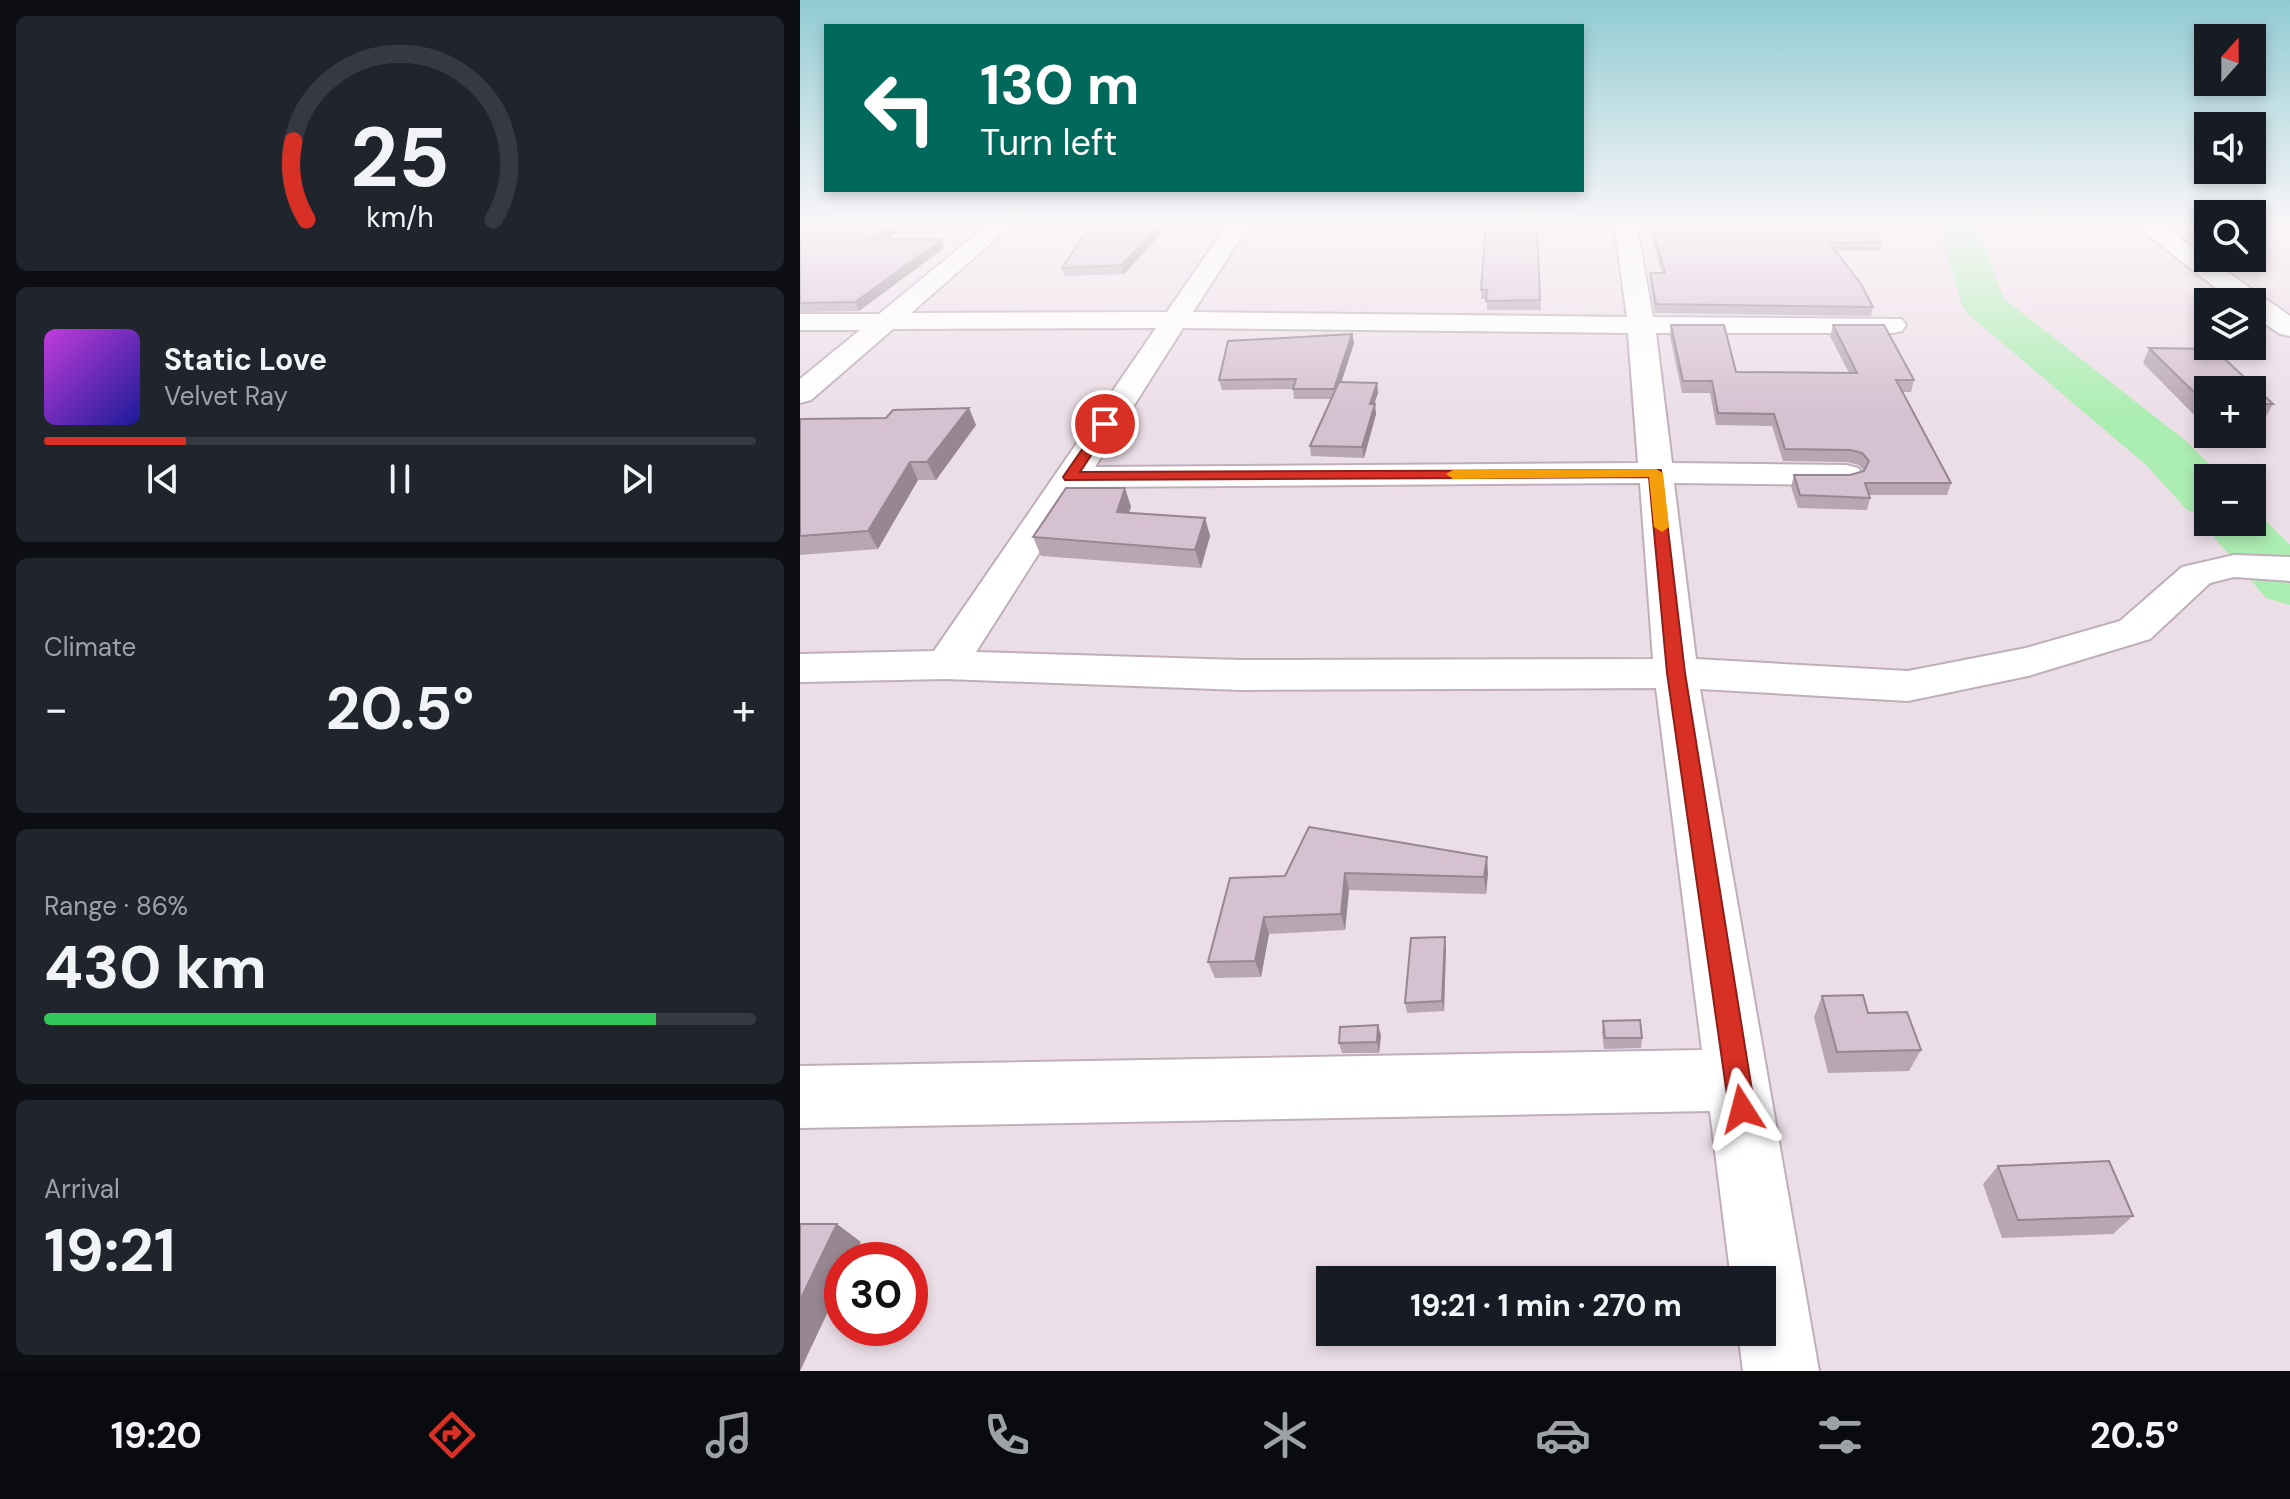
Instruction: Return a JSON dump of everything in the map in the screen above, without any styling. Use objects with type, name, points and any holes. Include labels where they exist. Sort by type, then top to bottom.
[{"type":"street","points":[[800,394],[927,286]]},
{"type":"street","points":[[946,665],[1197,286]]},
{"type":"street","points":[[1635,286],[1676,673],[1781,1371]]},
{"type":"street","points":[[2266,312],[2286,323]]},
{"type":"street","points":[[800,322],[1174,320],[1462,325],[1893,325]]},
{"type":"street","points":[[1070,477],[1656,473],[1846,475]]},
{"type":"street","points":[[800,668],[946,665],[1241,675],[1676,673],[1908,686],[2028,662],[2135,630],[2196,575],[2234,566],[2290,569]]},
{"type":"street","points":[[800,1097],[1737,1080]]},
{"type":"shaded area","points":[[800,286],[2290,286],[2290,1371],[800,1371]]},
{"type":"building","points":[[800,286],[877,286],[855,302],[800,303]]},
{"type":"building","points":[[1481,286],[1539,286],[1540,300],[1486,301],[1487,290],[1481,290]]},
{"type":"building","points":[[1653,286],[1862,286],[1873,307],[1656,304]]},
{"type":"building","points":[[1671,325],[1724,325],[1736,372],[1857,373],[1833,325],[1884,325],[1914,380],[1896,380],[1951,483],[1865,483],[1870,498],[1800,495],[1794,475],[1850,475],[1864,471],[1869,461],[1862,453],[1850,450],[1785,449],[1774,414],[1718,413],[1712,381],[1683,381]]},
{"type":"building","points":[[1352,334],[1334,389],[1293,389],[1296,379],[1219,380],[1228,341]]},
{"type":"building","points":[[2149,348],[2194,349],[2194,360],[2226,360],[2243,376],[2194,376],[2194,392]]},
{"type":"building","points":[[1339,382],[1377,383],[1370,404],[1375,404],[1362,447],[1310,446]]},
{"type":"building","points":[[969,408],[927,462],[910,462],[868,531],[800,536],[800,419],[886,418],[893,410]]},
{"type":"building","points":[[1066,488],[1125,488],[1117,512],[1205,518],[1195,550],[1033,537]]},
{"type":"building","points":[[1309,827],[1487,857],[1484,877],[1345,873],[1341,914],[1264,917],[1255,961],[1208,962],[1230,878],[1285,876]]},
{"type":"building","points":[[1445,937],[1442,1001],[1405,1003],[1411,938]]},
{"type":"building","points":[[1863,995],[1868,1013],[1907,1012],[1921,1050],[1837,1052],[1822,996]]},
{"type":"building","points":[[1640,1020],[1642,1038],[1605,1038],[1603,1021]]},
{"type":"building","points":[[1378,1025],[1377,1042],[1339,1043],[1340,1027]]},
{"type":"building","points":[[2109,1161],[2133,1216],[2018,1220],[1998,1166]]},
{"type":"building","points":[[800,1224],[837,1224],[828,1242],[824,1242],[824,1251],[800,1300]]},
{"type":"waterway","points":[[1978,286],[1984,305],[2166,453],[2194,482]]},
{"type":"waterway","points":[[2245,536],[2290,584]]},
{"type":"slow traffic","points":[[1453,474],[1656,473],[1662,527]]},
{"type":"route","points":[[1105,424],[1070,477],[1656,473],[1676,673],[1742,1109]]}]
